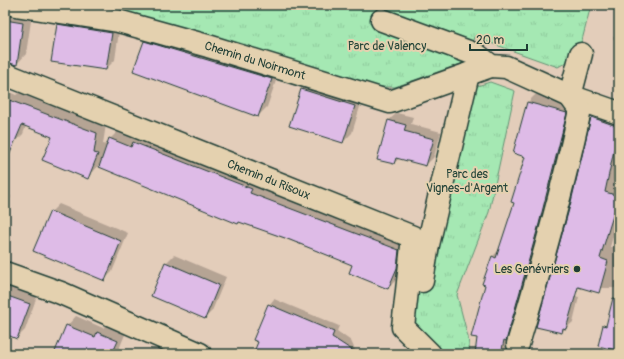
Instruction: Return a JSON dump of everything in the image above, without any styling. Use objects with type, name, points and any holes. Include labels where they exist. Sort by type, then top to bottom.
[{"type":"street","name":"Chemin du Noirmont","points":[[15,5],[118,21],[208,46],[390,102],[491,66]]},
{"type":"street","points":[[382,20],[477,55],[491,66],[506,67],[570,96],[619,113]]},
{"type":"street","points":[[570,96],[582,54]]},
{"type":"street","name":"Chemin du Risoux","points":[[5,74],[413,237],[403,327],[423,347]]},
{"type":"street","points":[[423,347],[421,287],[428,245],[468,74]]},
{"type":"street","points":[[518,344],[552,228],[580,110],[570,96]]},
{"type":"street","points":[[5,273],[61,293],[200,354]]},
{"type":"green space","name":"Parc de Valency","points":[[73,5],[591,5],[578,56],[558,67],[474,37],[466,62],[395,87],[375,87]]},
{"type":"green space","name":"Parc des Vignes-d'Argent","points":[[490,82],[515,91],[489,212],[457,295],[468,337],[470,354],[446,354],[413,329],[417,280],[458,92]]},
{"type":"building","points":[[5,20],[23,23],[17,65],[5,62]]},
{"type":"building","points":[[57,24],[112,33],[106,70],[51,62]]},
{"type":"building","points":[[144,41],[272,79],[258,117],[133,71]]},
{"type":"building","points":[[301,89],[355,106],[343,143],[289,126]]},
{"type":"building","points":[[9,100],[97,133],[94,153],[98,154],[88,179],[42,160],[52,137],[22,125],[5,165],[5,111]]},
{"type":"building","points":[[527,102],[567,113],[539,224],[506,341],[504,340],[501,354],[475,354],[477,338],[471,337],[485,285],[482,284],[492,256],[496,258],[514,203],[511,202],[525,157],[513,153]]},
{"type":"building","points":[[591,117],[619,127],[605,192],[619,196],[600,258],[608,261],[599,293],[578,287],[566,329],[563,328],[562,333],[536,327],[571,202]]},
{"type":"building","points":[[388,120],[406,125],[404,131],[434,139],[426,166],[396,158],[394,164],[377,160]]},
{"type":"building","points":[[109,138],[131,147],[133,142],[252,189],[250,193],[399,250],[397,268],[388,289],[349,273],[352,265],[285,238],[239,222],[238,224],[99,167]]},
{"type":"building","points":[[50,211],[121,241],[105,281],[33,251]]},
{"type":"building","points":[[165,262],[219,285],[205,319],[151,296]]},
{"type":"building","points":[[5,295],[30,304],[17,339],[5,334]]},
{"type":"building","points":[[613,298],[619,299],[619,351],[598,346],[603,325],[606,326]]},
{"type":"building","points":[[268,304],[334,332],[332,337],[358,354],[253,354],[258,342],[253,340]]},
{"type":"building","points":[[66,325],[95,337],[97,332],[118,341],[112,354],[54,354]]},
{"type":"place","name":"Les Genévriers","points":[[577,269]]}]
